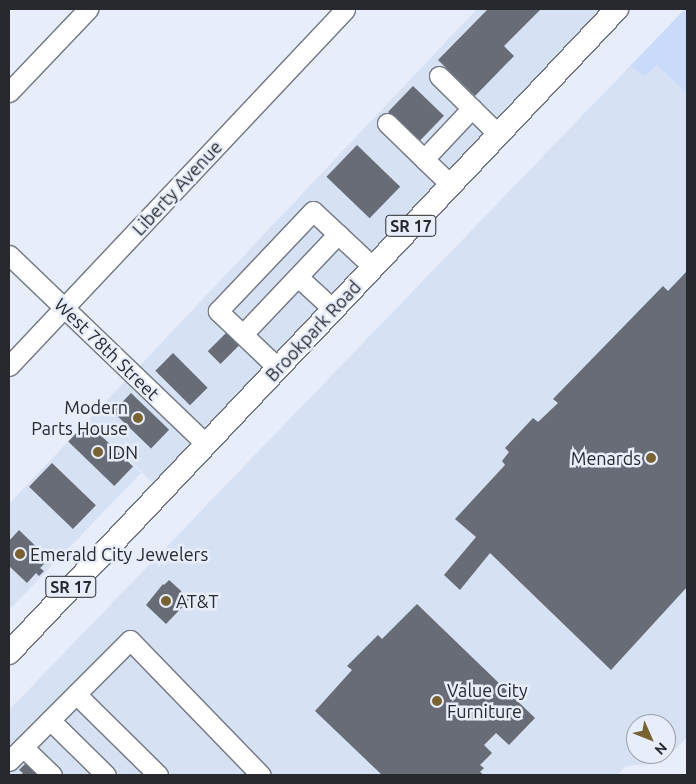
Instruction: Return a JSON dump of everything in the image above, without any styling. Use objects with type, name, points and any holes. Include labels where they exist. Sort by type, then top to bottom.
[{"type":"main road","name":"Brookpark Road","points":[[9,653],[617,9]]},
{"type":"street","points":[[9,92],[88,9]]},
{"type":"street","name":"Liberty Avenue","points":[[9,366],[345,9]]},
{"type":"street","points":[[439,76],[498,134]]},
{"type":"street","points":[[424,159],[472,108]]},
{"type":"street","points":[[387,123],[451,184]]},
{"type":"street","points":[[278,368],[218,311],[313,211],[373,267]]},
{"type":"street","points":[[243,334],[338,234]]},
{"type":"street","name":"West 78th Street","points":[[9,255],[206,444]]},
{"type":"street","points":[[298,277],[333,309]]},
{"type":"street","points":[[9,761],[130,640],[261,775]]},
{"type":"street","points":[[76,694],[158,775]]},
{"type":"street","points":[[50,720],[106,775]]},
{"type":"street","points":[[23,747],[52,775]]},
{"type":"shaded area","points":[[477,9],[607,9],[155,485],[113,444],[141,473],[9,610],[9,504]]},
{"type":"shaded area","points":[[687,9],[687,94],[657,65],[644,77],[630,66]]},
{"type":"shaded area","points":[[657,65],[687,94],[687,737],[676,748],[676,714],[626,714],[626,764],[650,764],[626,766],[617,775],[9,775],[9,710],[630,66],[644,77]]},
{"type":"building","points":[[488,9],[541,9],[504,46],[514,56],[475,96],[438,60]]},
{"type":"building","points":[[413,86],[444,116],[419,142],[388,112]]},
{"type":"building","points":[[357,145],[400,187],[370,218],[326,177]]},
{"type":"building","points":[[687,271],[687,587],[611,670],[490,553],[460,590],[444,575],[476,537],[455,519],[505,465],[502,461],[509,452],[505,448],[533,418],[538,422],[558,403],[553,399],[663,286],[668,291]]},
{"type":"building","points":[[229,330],[242,343],[221,364],[208,351]]},
{"type":"building","points":[[173,353],[208,388],[190,405],[155,371]]},
{"type":"building","points":[[131,393],[169,430],[151,449],[113,412]]},
{"type":"building","points":[[87,422],[133,466],[114,486],[68,441]]},
{"type":"building","points":[[52,463],[96,505],[73,529],[29,487]]},
{"type":"building","points":[[19,530],[49,559],[40,568],[44,571],[39,576],[36,573],[27,583],[9,566],[9,541]]},
{"type":"building","points":[[169,580],[190,599],[166,624],[146,605],[163,584]]},
{"type":"building","name":"Value City Furniture","points":[[417,604],[535,718],[509,745],[496,733],[484,745],[492,753],[480,765],[484,768],[480,772],[484,775],[382,775],[315,711],[352,670],[347,666],[378,635],[382,639]]},
{"type":"building","points":[[27,762],[48,775],[20,775],[23,773],[19,770]]},
{"type":"place","name":"Modern Parts House","points":[[138,418]]},
{"type":"place","name":"IDN","points":[[98,452]]},
{"type":"place","name":"Menards","points":[[651,458]]},
{"type":"place","name":"Emerald City Jewelers","points":[[20,554]]},
{"type":"place","name":"AT&T","points":[[166,601]]},
{"type":"place","name":"Value City Furniture","points":[[437,701]]}]
